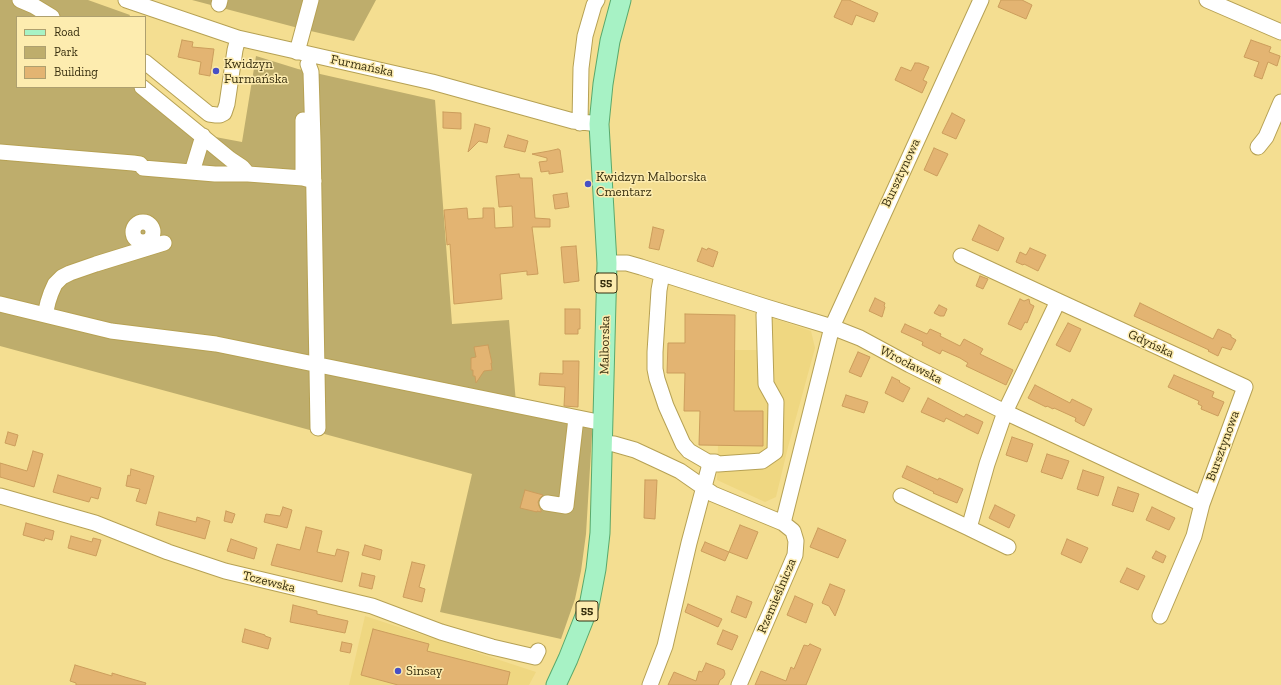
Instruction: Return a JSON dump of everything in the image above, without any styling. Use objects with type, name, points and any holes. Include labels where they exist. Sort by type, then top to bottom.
[{"type":"main road","name":"Malborska","points":[[556,685],[568,659],[588,606],[596,569],[600,533],[606,263],[599,124],[603,84],[610,41],[621,0]]},
{"type":"street","points":[[20,0],[34,6],[50,16]]},
{"type":"street","name":"Furmańska","points":[[126,0],[139,11],[304,57],[432,82],[580,123],[599,124]]},
{"type":"street","points":[[311,0],[304,57],[312,75],[308,180],[317,364],[318,428]]},
{"type":"street","points":[[580,123],[581,68],[585,36],[594,5],[598,0]]},
{"type":"street","name":"Bursztynowa","points":[[783,523],[832,327],[981,0]]},
{"type":"street","points":[[1208,0],[1281,32]]},
{"type":"street","points":[[146,63],[209,114],[216,116],[220,115],[224,113],[227,104],[238,38]]},
{"type":"street","points":[[143,88],[230,159],[242,167],[248,174]]},
{"type":"street","points":[[1258,147],[1266,137],[1281,102]]},
{"type":"street","points":[[192,172],[203,136]]},
{"type":"street","points":[[0,152],[133,163],[140,164],[143,168]]},
{"type":"street","points":[[0,162],[134,172],[143,168],[215,174],[248,174],[308,180]]},
{"type":"street","points":[[46,315],[51,292],[55,284],[62,277],[137,247],[164,243]]},
{"type":"street","name":"Gdyńska","points":[[961,256],[1245,388]]},
{"type":"street","name":"Wrocławska","points":[[606,263],[628,263],[832,327],[860,338],[910,366],[1202,504]]},
{"type":"street","points":[[662,274],[659,290],[655,345],[655,369],[657,380],[666,406],[683,444],[689,452],[708,462],[715,462],[718,464],[762,461],[775,452],[776,402],[766,384],[764,315],[766,307]]},
{"type":"street","points":[[969,528],[987,464],[1005,412],[1058,301]]},
{"type":"street","points":[[0,304],[111,331],[216,344],[603,423]]},
{"type":"street","name":"Bursztynowa","points":[[1160,616],[1194,536],[1202,504],[1245,388]]},
{"type":"street","points":[[547,502],[566,506],[576,418]]},
{"type":"street","name":"Rzemieślnicza","points":[[603,443],[614,444],[635,450],[680,471],[713,494],[783,523],[794,531],[796,541],[795,555],[739,685]]},
{"type":"street","points":[[650,685],[665,646],[689,543],[709,468],[708,462]]},
{"type":"street","name":"Tczewska","points":[[0,496],[95,524],[168,552],[225,571],[372,606],[441,632],[492,647],[535,657],[538,651]]},
{"type":"street","points":[[901,496],[1008,547]]},
{"type":"shaded area","points":[[758,313],[811,331],[815,348],[776,497],[765,502],[717,480],[718,445],[763,445],[763,411],[734,411],[735,350],[757,350]]},
{"type":"shaded area","points":[[365,616],[536,672],[529,685],[349,685]]},
{"type":"green space","points":[[0,0],[88,0],[130,15],[16,16],[16,88],[146,88],[210,136],[242,142],[256,56],[298,69],[435,100],[452,324],[509,320],[516,403],[593,418],[586,534],[581,571],[575,599],[561,639],[440,612],[472,474],[0,346]]},
{"type":"green space","points":[[192,0],[376,0],[354,41]]},
{"type":"building","points":[[842,0],[849,0],[878,13],[874,22],[856,15],[852,25],[834,17]]},
{"type":"building","points":[[1001,0],[1022,0],[1032,5],[1026,19],[998,7]]},
{"type":"building","points":[[182,40],[193,42],[192,47],[214,49],[210,76],[199,74],[201,62],[178,57]]},
{"type":"building","points":[[1251,40],[1271,47],[1269,52],[1280,56],[1277,66],[1268,62],[1262,79],[1254,76],[1259,62],[1244,57]]},
{"type":"building","points":[[915,63],[929,67],[923,80],[927,82],[922,93],[895,80],[901,67],[911,71]]},
{"type":"building","points":[[443,112],[461,113],[461,129],[443,128]]},
{"type":"building","points":[[952,113],[965,120],[956,139],[942,133]]},
{"type":"building","points":[[475,124],[490,128],[487,143],[479,141],[468,152]]},
{"type":"building","points":[[508,135],[528,141],[525,152],[504,147]]},
{"type":"building","points":[[934,148],[948,154],[937,176],[924,170]]},
{"type":"building","points":[[558,149],[560,150],[563,172],[549,174],[549,171],[541,172],[539,162],[547,161],[547,158],[532,154]]},
{"type":"building","points":[[519,174],[520,178],[532,178],[535,218],[550,219],[550,227],[532,227],[538,274],[527,275],[527,271],[500,274],[502,299],[454,304],[450,244],[447,245],[444,210],[467,208],[468,219],[483,218],[483,208],[494,208],[495,228],[513,227],[512,206],[499,207],[496,176]]},
{"type":"building","points":[[567,193],[569,207],[555,209],[553,195]]},
{"type":"building","points":[[979,225],[1004,238],[998,251],[972,240]]},
{"type":"building","points":[[653,227],[664,230],[659,250],[649,248]]},
{"type":"building","points":[[576,246],[579,281],[564,283],[561,247]]},
{"type":"building","points":[[702,248],[707,250],[708,248],[718,252],[713,267],[697,261]]},
{"type":"building","points":[[1030,248],[1046,255],[1038,271],[1016,262],[1020,252],[1026,255]]},
{"type":"building","points":[[980,276],[988,279],[983,289],[976,286]]},
{"type":"building","points":[[875,298],[885,303],[882,317],[869,311]]},
{"type":"building","points":[[1020,299],[1024,301],[1029,299],[1030,304],[1034,306],[1027,323],[1025,322],[1021,330],[1008,324]]},
{"type":"building","points":[[1140,303],[1213,339],[1218,329],[1231,335],[1231,337],[1236,340],[1231,350],[1222,347],[1218,356],[1208,351],[1209,350],[1134,316]]},
{"type":"building","points":[[939,305],[947,309],[944,316],[934,313]]},
{"type":"building","points":[[565,309],[580,309],[580,329],[578,329],[578,334],[565,334]]},
{"type":"building","points":[[685,314],[735,315],[734,411],[763,411],[763,446],[699,445],[700,411],[684,411],[685,373],[667,373],[668,343],[685,343]]},
{"type":"building","points":[[1068,323],[1081,329],[1070,352],[1056,345]]},
{"type":"building","points":[[905,324],[927,334],[930,329],[960,346],[964,339],[983,349],[980,354],[1013,370],[1006,385],[966,366],[968,363],[960,358],[942,350],[940,354],[922,345],[923,342],[901,332]]},
{"type":"building","points":[[488,345],[492,370],[484,371],[476,383],[475,376],[473,376],[473,370],[471,370],[471,358],[476,357],[474,347]]},
{"type":"building","points":[[858,352],[870,357],[861,377],[849,372]]},
{"type":"building","points":[[563,361],[579,361],[578,407],[564,406],[565,387],[539,385],[540,373],[563,374]]},
{"type":"building","points":[[1174,375],[1214,392],[1212,397],[1224,402],[1218,416],[1201,409],[1202,406],[1198,404],[1199,401],[1168,387]]},
{"type":"building","points":[[892,377],[910,388],[903,402],[885,393]]},
{"type":"building","points":[[1035,385],[1070,403],[1072,399],[1092,409],[1084,426],[1075,421],[1076,418],[1054,408],[1046,407],[1028,398]]},
{"type":"building","points":[[846,395],[868,402],[864,413],[842,406]]},
{"type":"building","points":[[928,398],[964,417],[966,414],[983,422],[978,434],[946,418],[944,422],[921,412]]},
{"type":"building","points":[[8,432],[18,435],[15,446],[5,443]]},
{"type":"building","points":[[1012,437],[1033,444],[1027,462],[1006,455]]},
{"type":"building","points":[[33,451],[43,454],[34,487],[0,477],[0,463],[27,471]]},
{"type":"building","points":[[1047,454],[1069,461],[1062,479],[1041,472]]},
{"type":"building","points":[[907,466],[963,489],[957,503],[933,493],[934,492],[902,477]]},
{"type":"building","points":[[131,469],[154,476],[146,504],[136,501],[140,489],[126,486]]},
{"type":"building","points":[[1083,470],[1104,477],[1098,496],[1077,489]]},
{"type":"building","points":[[58,475],[101,488],[98,499],[91,497],[89,502],[53,492]]},
{"type":"building","points":[[645,480],[657,480],[655,519],[644,518]]},
{"type":"building","points":[[1118,487],[1139,494],[1133,512],[1112,505]]},
{"type":"building","points":[[525,490],[543,495],[538,502],[541,512],[520,508]]},
{"type":"building","points":[[995,505],[1015,515],[1009,528],[989,518]]},
{"type":"building","points":[[283,507],[292,510],[287,528],[264,522],[266,514],[280,516]]},
{"type":"building","points":[[1152,507],[1175,518],[1169,530],[1146,520]]},
{"type":"building","points":[[226,511],[235,514],[232,523],[224,521]]},
{"type":"building","points":[[159,512],[196,522],[197,517],[210,521],[205,539],[156,525]]},
{"type":"building","points":[[26,523],[54,531],[52,540],[45,538],[44,541],[23,535]]},
{"type":"building","points":[[740,525],[758,532],[747,559],[729,552]]},
{"type":"building","points":[[306,527],[322,531],[317,552],[335,556],[337,549],[349,552],[342,582],[271,565],[277,544],[300,550]]},
{"type":"building","points":[[818,528],[846,540],[838,558],[810,547]]},
{"type":"building","points":[[71,536],[92,542],[93,538],[101,540],[96,556],[68,548]]},
{"type":"building","points":[[231,539],[257,548],[254,559],[227,551]]},
{"type":"building","points":[[1067,539],[1088,548],[1081,563],[1061,554]]},
{"type":"building","points":[[705,542],[729,552],[725,561],[701,551]]},
{"type":"building","points":[[365,545],[382,550],[380,560],[362,555]]},
{"type":"building","points":[[1156,551],[1166,556],[1163,563],[1152,558]]},
{"type":"building","points":[[412,562],[425,565],[419,587],[425,589],[422,602],[403,597]]},
{"type":"building","points":[[1127,568],[1145,576],[1138,590],[1120,582]]},
{"type":"building","points":[[362,573],[375,576],[372,589],[359,586]]},
{"type":"building","points":[[830,584],[845,590],[835,616],[829,606],[822,603]]},
{"type":"building","points":[[737,596],[752,602],[746,618],[731,612]]},
{"type":"building","points":[[795,596],[813,604],[806,623],[787,615]]},
{"type":"building","points":[[688,604],[722,619],[718,627],[685,612]]},
{"type":"building","points":[[293,605],[317,611],[317,614],[348,621],[345,633],[290,622]]},
{"type":"building","points":[[245,629],[271,638],[268,649],[242,642]]},
{"type":"building","points":[[373,629],[429,644],[427,651],[510,672],[507,685],[398,685],[361,675]]},
{"type":"building","points":[[723,630],[738,636],[732,650],[717,644]]},
{"type":"building","points":[[342,642],[352,644],[350,653],[340,651]]},
{"type":"building","points":[[810,644],[821,649],[806,685],[755,685],[761,671],[786,681],[791,667],[794,669],[804,645],[808,646]]},
{"type":"building","points":[[706,663],[724,670],[725,674],[718,685],[668,685],[674,672],[696,681],[699,671],[702,672]]},
{"type":"building","points":[[75,665],[112,676],[112,673],[146,683],[145,685],[76,685],[76,683],[70,681]]},
{"type":"place","name":"Kwidzyn Furmańska","points":[[216,71]]},
{"type":"place","name":"Kwidzyn Malborska Cmentarz","points":[[588,184]]},
{"type":"place","name":"Sinsay","points":[[398,671]]}]
